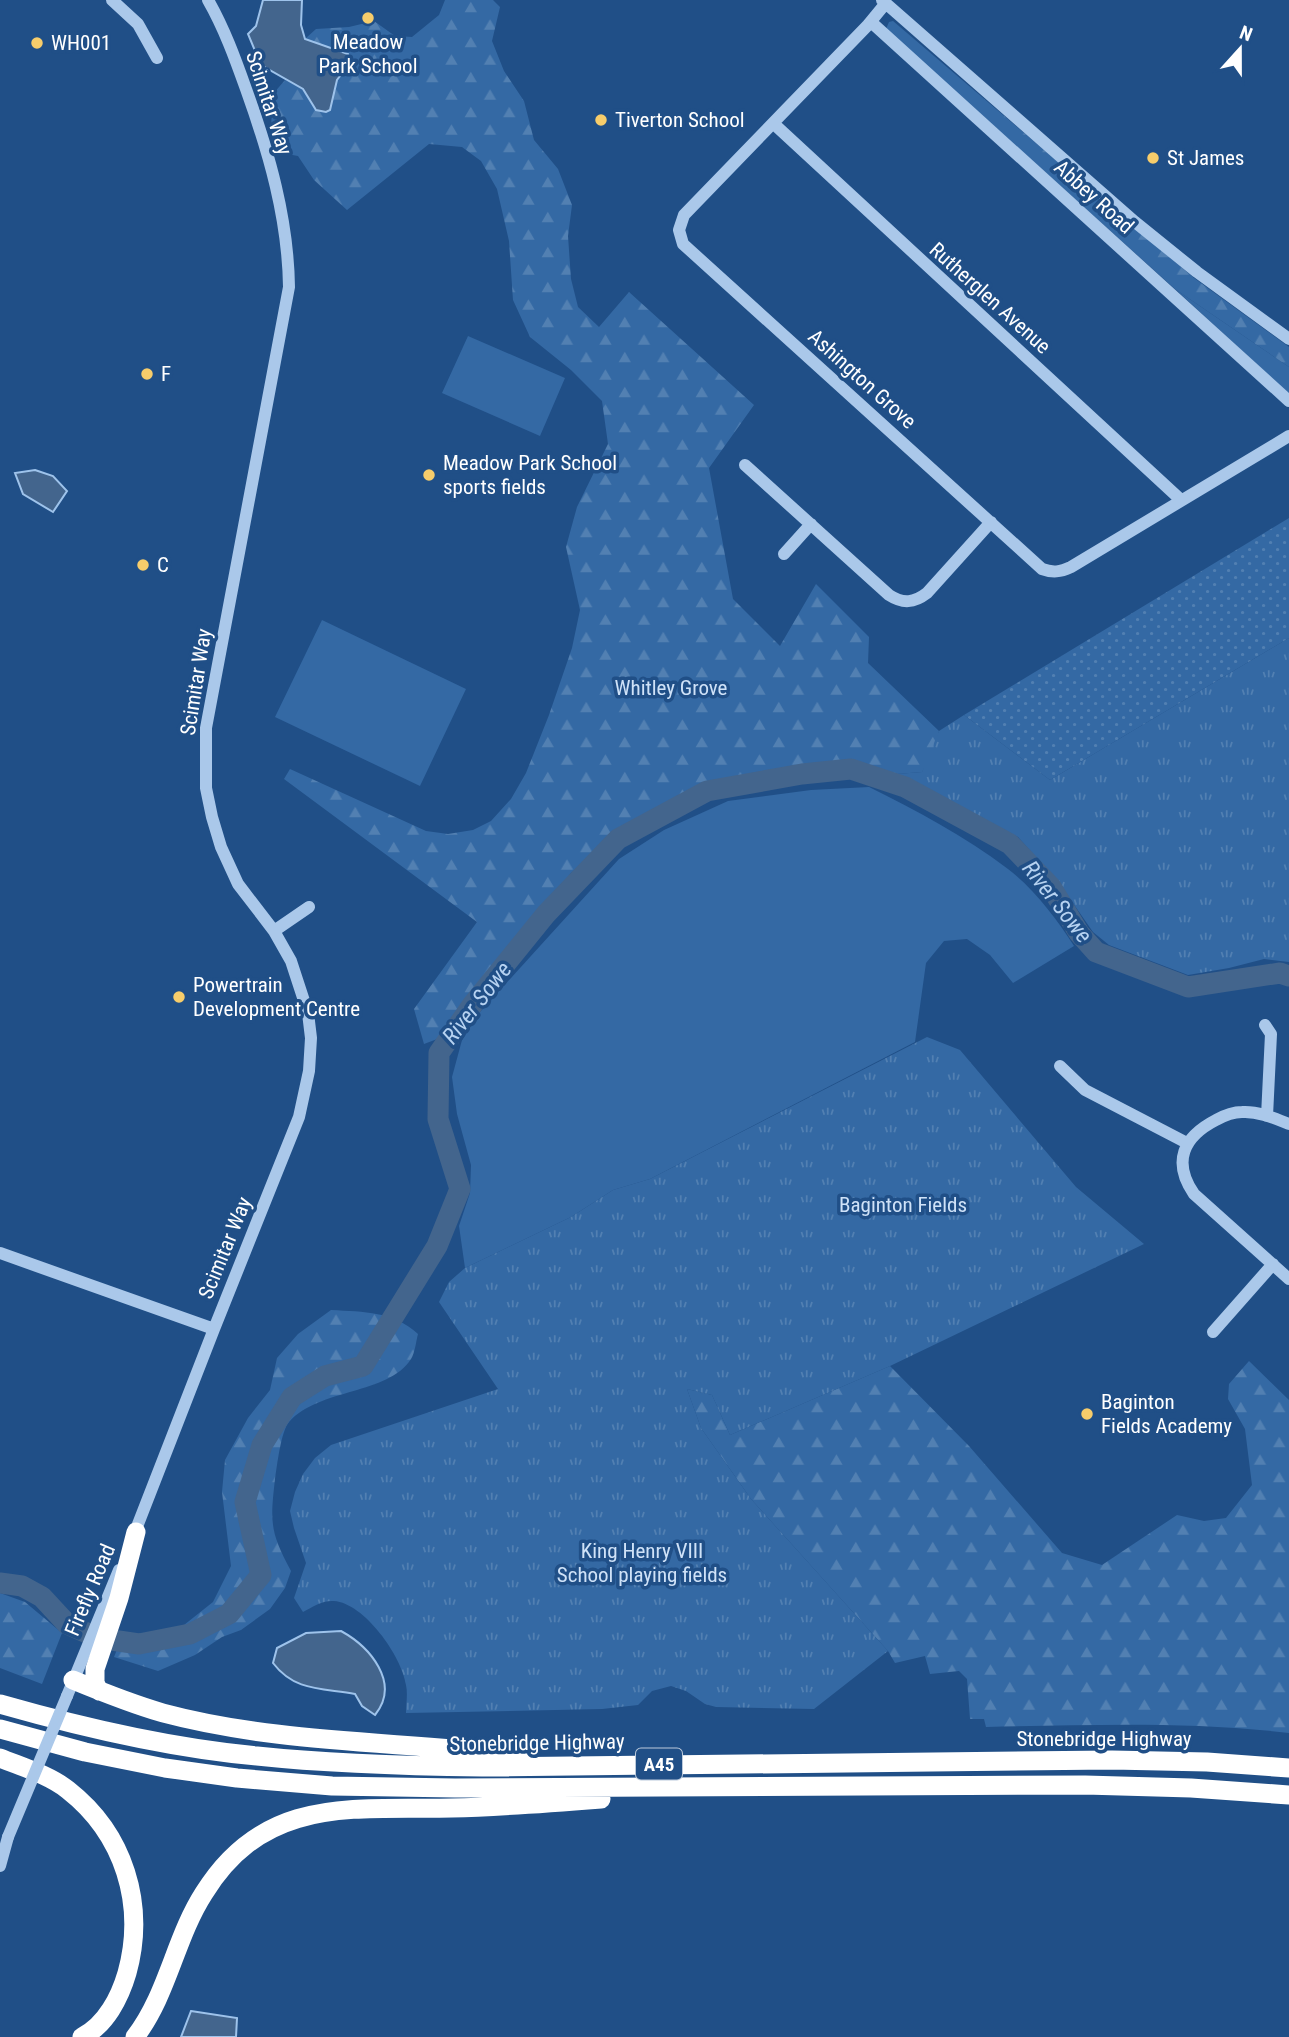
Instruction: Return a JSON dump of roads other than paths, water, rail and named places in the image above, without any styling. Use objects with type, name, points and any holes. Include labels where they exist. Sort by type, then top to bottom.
[{"type":"highway","points":[[136,1532],[114,1595],[78,1677],[99,1691],[165,1714],[233,1727],[486,1752],[585,1765]]},
{"type":"highway","name":"Stonebridge Highway","points":[[0,1704],[78,1726],[172,1744],[256,1756],[395,1766],[1112,1760],[1207,1762],[1289,1769]]},
{"type":"highway","name":"Stonebridge Highway","points":[[0,1729],[85,1752],[165,1768],[318,1785],[455,1788],[923,1788],[1085,1785],[1191,1788],[1289,1795]]},
{"type":"highway","points":[[0,1758],[66,1789],[110,1834],[123,1860],[134,1917],[131,1959],[116,2000],[104,2019],[82,2037]]},
{"type":"highway","points":[[135,2037],[157,2000],[204,1893],[224,1865],[267,1830],[306,1815],[338,1810],[531,1805],[623,1797],[674,1787]]},
{"type":"street","points":[[112,0],[122,6],[138,24],[156,58]]},
{"type":"street","name":"Scimitar Way","points":[[0,1253],[214,1329],[299,1117],[309,1071],[311,1038],[308,1013],[292,961],[274,931],[238,884],[221,847],[206,788],[206,728],[286,308],[289,261],[279,198],[258,123],[226,33],[208,0]]},
{"type":"street","name":"Ashington Grove","points":[[884,2],[871,22],[684,215],[679,230],[683,244],[1042,569],[1057,572],[1071,567],[1289,436]]},
{"type":"street","name":"Abbey Road","points":[[884,2],[1135,222],[1197,272],[1289,339]]},
{"type":"street","name":"Abbey Road","points":[[871,22],[1289,401]]},
{"type":"street","name":"Rutherglen Avenue","points":[[774,124],[1181,499]]},
{"type":"street","points":[[745,465],[889,595],[908,602],[920,599],[927,593],[991,522]]},
{"type":"street","points":[[784,554],[811,524]]},
{"type":"street","points":[[274,931],[309,907]]},
{"type":"street","points":[[1265,1025],[1271,1034],[1267,1116]]},
{"type":"street","points":[[1060,1066],[1085,1090],[1187,1143]]},
{"type":"street","points":[[1289,1124],[1240,1111],[1228,1114],[1208,1124],[1187,1143],[1182,1167],[1186,1183],[1194,1194],[1289,1279]]},
{"type":"street","points":[[1213,1332],[1273,1264]]},
{"type":"street","name":"Firefly Road","points":[[136,1532],[214,1329]]},
{"type":"street","points":[[0,1866],[8,1837],[78,1677]]},
{"type":"waterway","name":"River Sowe","points":[[0,1583],[22,1586],[42,1597],[67,1624],[98,1638],[139,1644],[190,1634],[229,1614],[261,1575],[245,1502],[262,1445],[292,1397],[325,1376],[363,1366],[437,1246],[460,1189],[438,1119],[439,1053],[473,1004],[546,914],[618,839],[707,791],[802,774],[851,769],[905,787],[1010,844],[1051,887],[1079,933],[1096,952],[1188,987],[1280,973],[1289,976]]},
{"type":"place","name":"Meadow Park School","points":[[368,18]]},
{"type":"place","name":"WH001","points":[[37,43]]},
{"type":"place","name":"Tiverton School","points":[[601,120]]},
{"type":"place","name":"St James","points":[[1153,158]]},
{"type":"place","name":"F","points":[[147,374]]},
{"type":"place","name":"Meadow Park School sports fields","points":[[429,475]]},
{"type":"place","name":"C","points":[[143,565]]},
{"type":"place","name":"Powertrain Development Centre","points":[[179,997]]},
{"type":"place","name":"Baginton Fields Academy","points":[[1087,1414]]},
{"type":"park label","name":"Whitley Grove","points":[[671,688]]},
{"type":"park label","name":"Baginton Fields","points":[[903,1205]]},
{"type":"park label","name":"King Henry VIII School playing fields","points":[[642,1563]]}]
